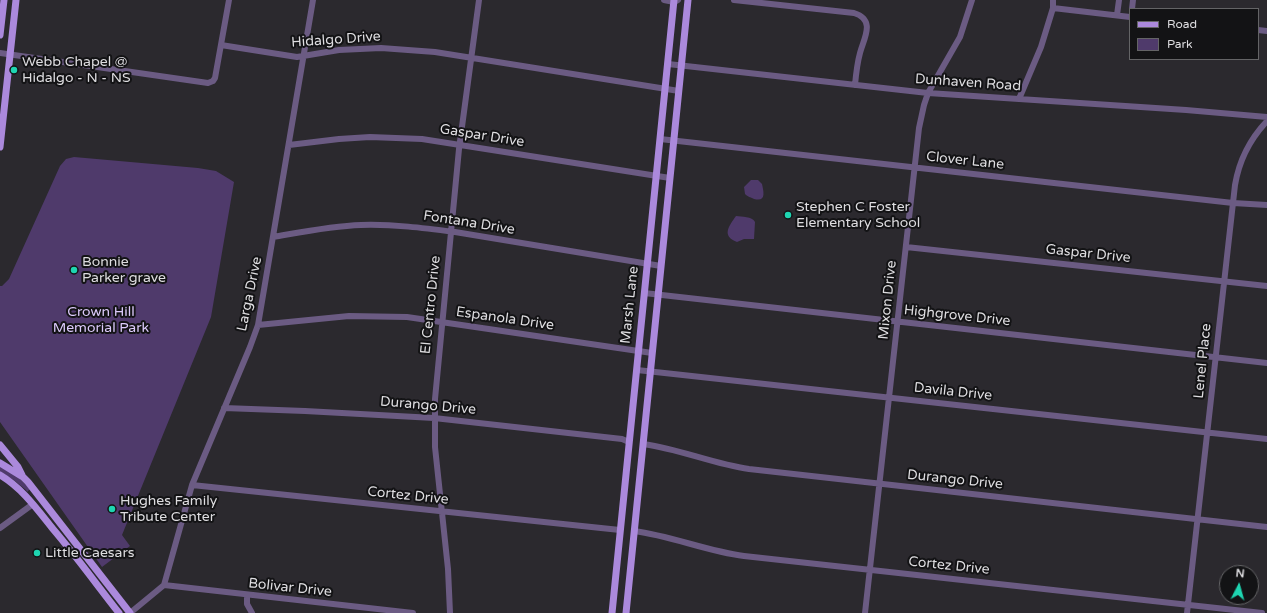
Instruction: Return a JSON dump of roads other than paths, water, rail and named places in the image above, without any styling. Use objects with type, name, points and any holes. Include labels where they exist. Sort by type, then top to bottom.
[{"type":"main road","points":[[0,35],[4,0]]},
{"type":"main road","points":[[0,147],[3,99],[10,55],[16,0]]},
{"type":"main road","name":"Marsh Lane","points":[[626,613],[688,0]]},
{"type":"main road","name":"Marsh Lane","points":[[612,613],[675,1]]},
{"type":"main road","points":[[629,442],[643,444]]},
{"type":"main road","points":[[0,445],[130,613]]},
{"type":"main road","points":[[0,463],[24,477]]},
{"type":"main road","points":[[0,474],[8,479],[33,504],[119,613]]},
{"type":"main road","points":[[33,504],[41,498]]},
{"type":"main road","points":[[620,530],[634,531]]},
{"type":"main road","points":[[77,558],[84,553]]},
{"type":"street","points":[[0,53],[208,83],[216,78],[229,0]]},
{"type":"street","name":"Larga Drive","points":[[164,585],[192,485],[258,325],[313,0]]},
{"type":"street","name":"El Centro Drive","points":[[450,613],[449,575],[435,447],[434,418],[460,144],[479,0]]},
{"type":"street","points":[[664,0],[675,1]]},
{"type":"street","points":[[734,0],[859,14],[867,23],[867,32],[856,67],[855,85]]},
{"type":"street","name":"Mixon Drive","points":[[865,613],[919,128],[928,93],[960,37],[972,0]]},
{"type":"street","points":[[1019,99],[1041,47],[1053,8],[1053,0]]},
{"type":"street","points":[[1118,15],[1119,0]]},
{"type":"street","points":[[1053,8],[1129,17]]},
{"type":"street","name":"Hidalgo Drive","points":[[221,45],[297,57],[339,50],[381,48],[434,52],[665,90],[679,91]]},
{"type":"street","name":"Dunhaven Road","points":[[668,64],[928,93],[1186,110],[1267,117]]},
{"type":"street","name":"Lenel Place","points":[[1187,613],[1232,203],[1237,173],[1243,158],[1253,139],[1267,121]]},
{"type":"street","name":"Gaspar Drive","points":[[289,145],[370,137],[422,139],[670,178]]},
{"type":"street","name":"Clover Lane","points":[[660,138],[1232,203],[1267,205]]},
{"type":"street","name":"Fontana Drive","points":[[273,237],[360,225],[401,226],[451,232],[661,266]]},
{"type":"street","name":"Gaspar Drive","points":[[906,246],[1267,286]]},
{"type":"street","name":"Highgrove Drive","points":[[644,293],[1267,363]]},
{"type":"street","name":"Espanola Drive","points":[[258,325],[348,316],[407,318],[652,353]]},
{"type":"street","name":"Davila Drive","points":[[637,370],[1267,439]]},
{"type":"street","name":"Durango Drive","points":[[224,408],[434,418],[622,439],[629,442]]},
{"type":"street","name":"Durango Drive","points":[[643,444],[677,450],[734,467],[1267,527]]},
{"type":"street","name":"Cortez Drive","points":[[192,485],[620,530]]},
{"type":"street","points":[[0,528],[33,504]]},
{"type":"street","name":"Cortez Drive","points":[[634,531],[676,538],[726,553],[1262,613]]},
{"type":"street","points":[[130,613],[164,585]]},
{"type":"street","name":"Bolivar Drive","points":[[164,585],[381,611],[413,613]]},
{"type":"street","points":[[248,595],[247,604],[252,613]]},
{"type":"place","name":"Webb Chapel @ Hidalgo - N - NS","points":[[14,70]]},
{"type":"place","name":"Stephen C Foster Elementary School","points":[[788,215]]},
{"type":"place","name":"Bonnie Parker grave","points":[[74,270]]},
{"type":"place","name":"Hughes Family Tribute Center","points":[[112,509]]},
{"type":"place","name":"Little Caesars","points":[[37,553]]},
{"type":"park label","name":"Crown Hill Memorial Park","points":[[101,320]]}]
